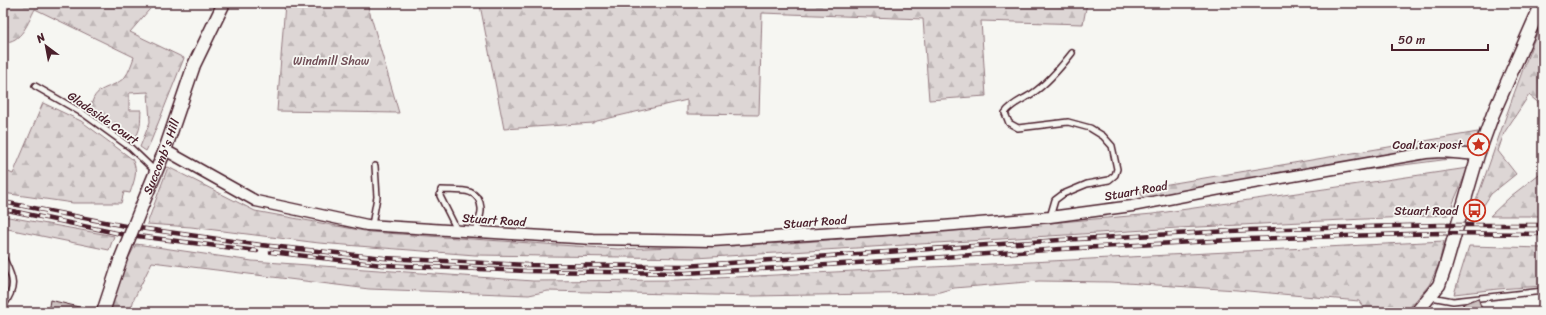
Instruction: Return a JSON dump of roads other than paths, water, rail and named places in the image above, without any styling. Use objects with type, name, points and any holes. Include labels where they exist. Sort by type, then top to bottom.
[{"type":"street","name":"Succomb's Hill","points":[[102,312],[121,258],[165,150],[194,65],[224,3]]},
{"type":"street","points":[[1417,312],[1439,285],[1478,155],[1492,114],[1542,3]]},
{"type":"street","name":"Stuart Road","points":[[165,150],[256,201],[372,225],[593,239],[713,241],[943,226],[1050,217],[1132,206],[1236,186],[1426,153],[1442,152],[1478,155]]},
{"type":"lane","points":[[1050,217],[1055,200],[1063,194],[1086,184],[1109,180],[1115,175],[1117,169],[1112,146],[1103,136],[1090,128],[1068,122],[1018,128],[1009,123],[1006,113],[1009,108],[1033,93],[1062,66],[1072,53]]},
{"type":"lane","name":"Gladeside Court","points":[[35,86],[84,114],[131,148],[156,172]]},
{"type":"lane","points":[[372,225],[377,197],[375,166]]},
{"type":"lane","points":[[457,231],[440,196],[441,190],[471,191],[477,196],[481,208],[475,232]]},
{"type":"lane","points":[[3,257],[13,283],[13,290],[3,306]]},
{"type":"lane","points":[[1430,297],[1453,301],[1543,291]]},
{"type":"railway","points":[[3,202],[125,226],[261,245],[384,258],[527,265],[685,266],[1060,240],[1250,230],[1440,225],[1543,225]]},
{"type":"railway","points":[[3,209],[121,234],[257,251]]},
{"type":"railway","points":[[271,252],[382,265],[526,271],[685,273],[798,267],[1061,249],[1250,239],[1440,233],[1543,234]]},
{"type":"place","name":"Coal tax post","points":[[1478,145]]},
{"type":"place","name":"Stuart Road","points":[[1474,211]]},
{"type":"park label","name":"Windmill Shaw","points":[[331,61]]}]
